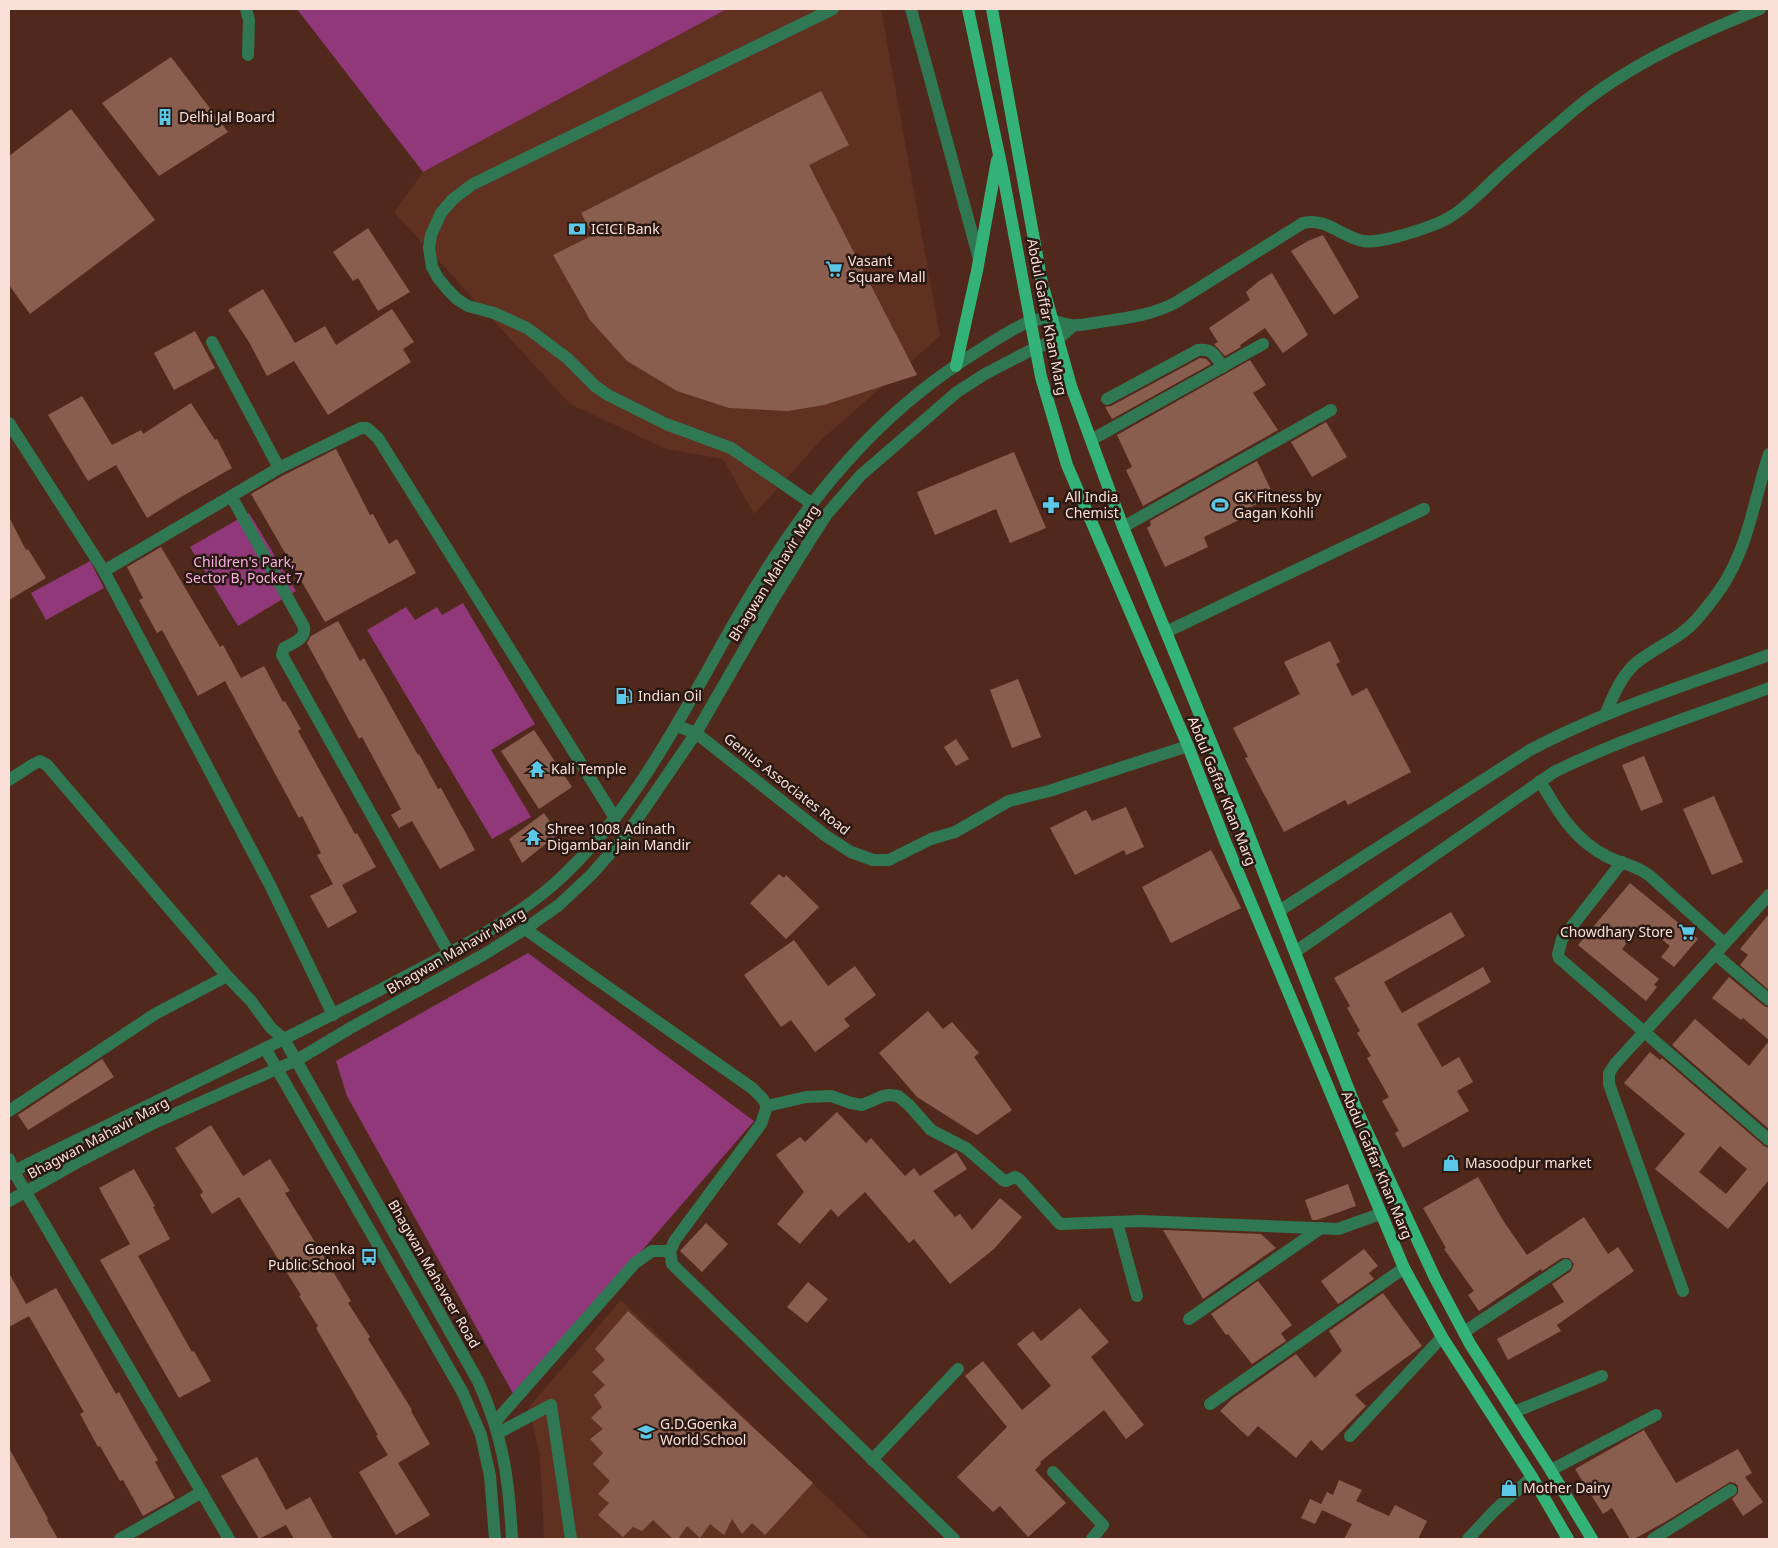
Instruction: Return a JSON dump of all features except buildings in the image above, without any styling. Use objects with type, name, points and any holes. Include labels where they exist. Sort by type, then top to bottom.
[{"type":"main road","name":"Abdul Gaffar Khan Marg","points":[[968,9],[999,152],[1041,377],[1067,465],[1188,746],[1380,1214],[1404,1268],[1442,1337],[1532,1477],[1568,1539]]},
{"type":"main road","name":"Abdul Gaffar Khan Marg","points":[[992,9],[1042,283],[1057,340],[1123,527],[1245,825],[1356,1108],[1434,1278],[1464,1332],[1592,1539]]},
{"type":"main road","points":[[956,366],[999,152]]},
{"type":"street","points":[[246,9],[249,20],[248,55]]},
{"type":"street","points":[[811,503],[732,448],[666,424],[608,395],[595,386],[568,358],[527,328],[494,313],[468,306],[457,299],[438,278],[432,267],[429,248],[431,235],[441,213],[453,199],[473,184],[832,9]]},
{"type":"street","points":[[911,9],[979,259]]},
{"type":"street","points":[[1073,326],[1136,318],[1159,311],[1303,223],[1311,221],[1322,224],[1367,242],[1435,225],[1463,208],[1503,171],[1605,87],[1649,60],[1718,25],[1760,9]]},
{"type":"street","name":"Bhagwan Mahavir Marg","points":[[9,1201],[76,1163],[154,1123],[297,1060],[352,1027],[483,955],[525,929],[558,905],[592,874],[627,834],[696,733],[774,598],[812,537],[827,514],[861,475],[956,392],[985,374],[1035,348],[1057,340],[1073,326],[1051,318],[1030,321],[956,366],[887,419],[830,479],[811,503],[756,586],[677,726],[648,773],[594,845],[549,888],[511,916],[449,953],[333,1015],[11,1173]]},
{"type":"street","points":[[212,342],[279,468]]},
{"type":"street","points":[[1091,440],[1263,344]]},
{"type":"street","points":[[1107,399],[1198,350],[1206,349],[1214,354],[1223,367]]},
{"type":"street","points":[[1123,527],[1331,410]]},
{"type":"street","points":[[9,423],[104,571],[270,885],[333,1015]]},
{"type":"street","points":[[104,571],[279,468],[361,428],[367,428],[374,432],[615,818]]},
{"type":"street","points":[[1605,715],[1616,690],[1628,671],[1637,662],[1678,636],[1695,621],[1720,591],[1743,546],[1769,454]]},
{"type":"street","points":[[231,496],[304,627],[305,632],[303,636],[284,648],[282,656],[449,953]]},
{"type":"street","points":[[1166,632],[1424,509]]},
{"type":"street","points":[[1279,911],[1530,750],[1605,715],[1769,655]]},
{"type":"street","points":[[1295,952],[1540,781],[1575,761],[1769,688]]},
{"type":"street","name":"Genius Associates Road","points":[[677,726],[696,733],[826,836],[851,852],[873,860],[889,860],[931,838],[955,832],[1009,801],[1188,746]]},
{"type":"street","name":"Bhagwan Mahaveer Road","points":[[9,780],[40,761],[48,765],[251,1002],[271,1028],[284,1039],[478,1381],[496,1427],[506,1470],[512,1539]]},
{"type":"street","points":[[1540,781],[1556,809],[1582,841],[1610,859],[1639,868],[1724,943]]},
{"type":"street","points":[[1622,862],[1562,940],[1558,954],[1562,963],[1644,1031],[1769,1140]]},
{"type":"street","points":[[1683,1291],[1610,1084],[1610,1073],[1615,1064],[1644,1031],[1769,895]]},
{"type":"street","points":[[525,929],[752,1088],[767,1106]]},
{"type":"street","points":[[1715,954],[1769,1000]]},
{"type":"street","points":[[9,1111],[156,1014],[227,976]]},
{"type":"street","points":[[265,1048],[464,1393],[481,1435],[490,1476],[495,1539]]},
{"type":"street","points":[[767,1106],[806,1097],[831,1096],[862,1105],[883,1096],[898,1096],[910,1105],[931,1130],[966,1148],[1003,1180],[1006,1181],[1014,1177],[1020,1180],[1060,1224],[1140,1221],[1338,1229],[1380,1214]]},
{"type":"street","points":[[767,1106],[761,1124],[675,1240],[670,1251],[672,1264],[676,1270],[954,1539]]},
{"type":"street","points":[[9,1159],[11,1173],[26,1193],[229,1539]]},
{"type":"street","points":[[1117,1222],[1137,1296]]},
{"type":"street","points":[[1189,1319],[1321,1228]]},
{"type":"street","points":[[496,1427],[635,1264],[652,1251],[670,1251]]},
{"type":"street","points":[[1464,1332],[1566,1265]]},
{"type":"street","points":[[1210,1404],[1404,1268]]},
{"type":"street","points":[[1350,1436],[1442,1337]]},
{"type":"street","points":[[872,1460],[958,1369]]},
{"type":"street","points":[[1514,1412],[1602,1376]]},
{"type":"street","points":[[496,1427],[551,1405],[571,1539]]},
{"type":"street","points":[[1551,1470],[1656,1415]]},
{"type":"street","points":[[1053,1472],[1103,1524],[1092,1539]]},
{"type":"street","points":[[1468,1539],[1494,1510],[1532,1477]]},
{"type":"street","points":[[1653,1539],[1731,1490]]},
{"type":"street","points":[[120,1539],[202,1492]]},
{"type":"shaded area","name":"Vasant Square Mall","points":[[727,9],[881,9],[940,336],[822,439],[754,514],[723,459],[666,449],[570,404],[394,212],[423,172]]},
{"type":"shaded area","name":"G.D.Goenka World School","points":[[621,1300],[871,1539],[544,1539],[540,1457],[529,1407]]},
{"type":"green space","points":[[297,9],[727,9],[423,172]]},
{"type":"green space","name":"Children's Park, Sector B, Pocket 7","points":[[249,513],[296,591],[238,626],[190,547]]},
{"type":"green space","points":[[90,561],[104,588],[46,620],[31,593]]},
{"type":"green space","points":[[463,603],[535,724],[491,750],[531,817],[492,839],[367,630],[406,607],[415,620],[437,607],[442,615]]},
{"type":"green space","points":[[528,953],[754,1121],[515,1397],[347,1096],[336,1061]]},
{"type":"place","name":"Delhi Jal Board","points":[[165,117]]},
{"type":"place","name":"ICICI Bank","points":[[577,229]]},
{"type":"place","name":"Vasant Square Mall","points":[[834,269]]},
{"type":"place","name":"All India Chemist","points":[[1051,505]]},
{"type":"place","name":"GK Fitness by Gagan Kohli","points":[[1220,505]]},
{"type":"place","name":"Indian Oil","points":[[624,696]]},
{"type":"place","name":"Kali Temple","points":[[537,769]]},
{"type":"place","name":"Shree 1008 Adinath Digambar jain Mandir","points":[[533,837]]},
{"type":"place","name":"Chowdhary Store","points":[[1687,932]]},
{"type":"place","name":"Masoodpur market","points":[[1451,1163]]},
{"type":"place","name":"Goenka Public School","points":[[369,1257]]},
{"type":"place","name":"G.D.Goenka World School","points":[[646,1432]]},
{"type":"place","name":"Mother Dairy","points":[[1509,1488]]}]
